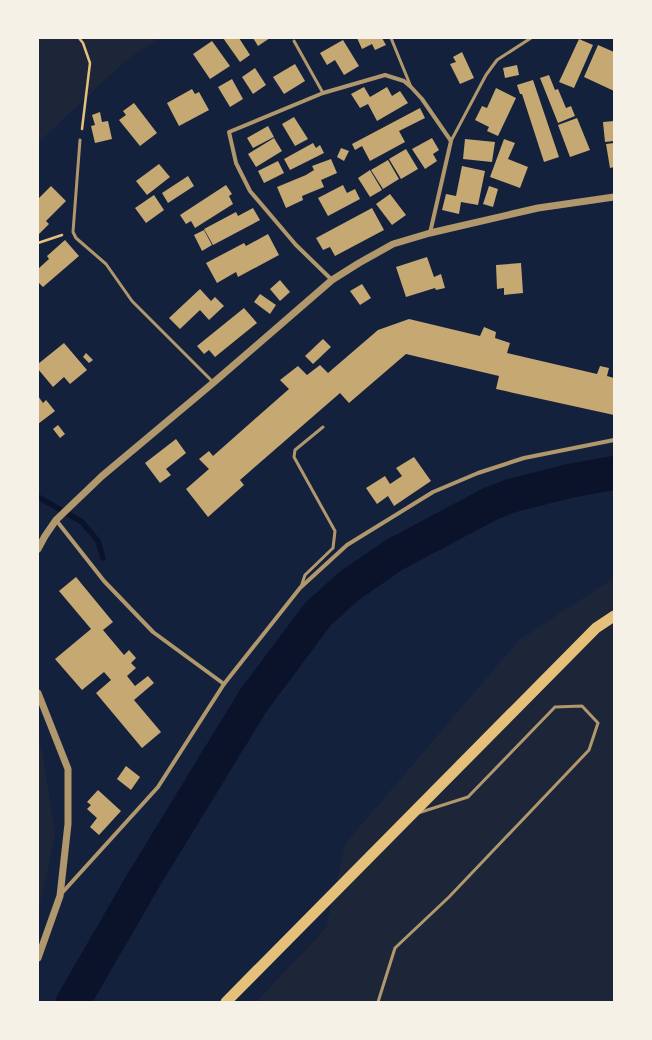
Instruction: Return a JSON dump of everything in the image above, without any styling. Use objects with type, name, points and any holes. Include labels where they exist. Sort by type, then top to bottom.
[{"type":"highway","points":[[226,1002],[596,628],[614,616]]},
{"type":"street","points":[[332,280],[296,245],[250,191],[236,163],[229,132],[323,93],[385,75],[404,81],[411,86],[422,99],[451,141],[430,233]]},
{"type":"street","points":[[38,549],[56,520],[102,476],[213,383],[332,280],[393,244],[430,233],[538,208],[614,197]]},
{"type":"street","points":[[60,896],[158,787],[224,684],[300,588],[347,545],[433,492],[478,473],[524,458],[614,440]]},
{"type":"street","points":[[56,520],[104,581],[153,632],[224,684]]},
{"type":"street","points":[[38,693],[68,769],[68,824],[60,896],[38,958]]},
{"type":"lane","points":[[391,38],[411,86]]},
{"type":"lane","points":[[451,141],[486,75],[497,60],[531,38]]},
{"type":"lane","points":[[294,41],[323,93]]},
{"type":"lane","points":[[80,140],[74,232],[76,238],[106,264],[132,301],[213,383]]},
{"type":"lane","points":[[300,588],[305,575],[333,548],[335,540],[335,531],[294,457],[295,450],[323,427]]},
{"type":"lane","points":[[378,1002],[395,948],[448,897],[589,750],[598,723],[582,706],[555,707],[468,797],[409,816]]},
{"type":"path","points":[[79,38],[83,42],[90,63],[80,140]]},
{"type":"path","points":[[38,243],[74,232]]},
{"type":"shaded area","points":[[38,38],[159,38],[125,61],[38,143]]},
{"type":"shaded area","points":[[614,578],[614,1002],[256,1002],[326,928],[345,844],[519,640]]},
{"type":"shaded area","points":[[38,737],[43,756],[55,835],[38,913]]},
{"type":"building","points":[[223,38],[239,38],[250,55],[240,62]]},
{"type":"building","points":[[253,38],[270,38],[258,46]]},
{"type":"building","points":[[357,38],[382,38],[386,45],[375,50],[372,44],[362,49]]},
{"type":"building","points":[[579,39],[593,45],[574,88],[559,82]]},
{"type":"building","points":[[343,40],[359,66],[344,75],[335,60],[327,65],[320,53]]},
{"type":"building","points":[[212,41],[230,66],[210,79],[193,54]]},
{"type":"building","points":[[598,45],[614,52],[614,91],[584,77]]},
{"type":"building","points":[[462,52],[474,78],[460,84],[450,64],[456,62],[453,57]]},
{"type":"building","points":[[295,64],[305,81],[284,94],[273,77]]},
{"type":"building","points":[[517,65],[519,75],[505,78],[503,68]]},
{"type":"building","points":[[255,68],[266,85],[253,94],[242,77]]},
{"type":"building","points":[[549,75],[555,90],[558,89],[566,108],[571,106],[575,116],[558,123],[540,78]]},
{"type":"building","points":[[232,79],[243,99],[230,107],[218,87]]},
{"type":"building","points":[[533,80],[559,157],[544,162],[522,94],[520,94],[517,85]]},
{"type":"building","points":[[364,87],[370,97],[387,87],[392,96],[400,91],[408,103],[377,121],[368,104],[360,108],[351,94]]},
{"type":"building","points":[[496,88],[516,98],[498,136],[487,131],[489,127],[475,120],[482,106],[487,108]]},
{"type":"building","points":[[192,89],[195,94],[199,92],[209,110],[179,126],[167,103]]},
{"type":"building","points":[[134,103],[157,133],[140,146],[119,120],[126,115],[123,111]]},
{"type":"building","points":[[420,108],[425,118],[399,131],[405,142],[370,161],[362,146],[355,150],[352,144]]},
{"type":"building","points":[[100,112],[102,122],[108,121],[112,139],[95,143],[91,126],[95,125],[92,115]]},
{"type":"building","points":[[294,117],[308,139],[295,146],[282,124]]},
{"type":"building","points":[[577,118],[590,150],[570,157],[558,125]]},
{"type":"building","points":[[614,121],[614,141],[605,142],[603,122]]},
{"type":"building","points":[[268,126],[274,137],[253,148],[247,138]]},
{"type":"building","points":[[274,138],[282,151],[256,167],[248,154]]},
{"type":"building","points":[[432,138],[439,150],[433,154],[437,161],[425,169],[412,149]]},
{"type":"building","points":[[465,139],[495,142],[492,162],[463,159]]},
{"type":"building","points":[[504,139],[515,143],[508,159],[528,167],[520,188],[490,177]]},
{"type":"building","points":[[313,143],[316,148],[320,145],[324,153],[290,170],[284,159]]},
{"type":"building","points":[[614,143],[614,167],[610,168],[606,144]]},
{"type":"building","points":[[341,148],[349,151],[344,161],[337,157]]},
{"type":"building","points":[[406,149],[418,169],[401,179],[389,159]]},
{"type":"building","points":[[331,159],[337,173],[321,180],[324,187],[302,196],[303,200],[286,208],[277,187],[306,175],[314,170],[312,166]]},
{"type":"building","points":[[388,160],[399,179],[383,189],[371,170]]},
{"type":"building","points":[[278,161],[284,173],[264,183],[258,171]]},
{"type":"building","points":[[159,164],[170,177],[147,195],[136,181]]},
{"type":"building","points":[[462,166],[485,171],[478,205],[461,202],[459,214],[442,210],[446,194],[456,196]]},
{"type":"building","points":[[370,170],[382,190],[370,197],[358,178]]},
{"type":"building","points":[[188,176],[194,186],[168,203],[162,193]]},
{"type":"building","points":[[226,185],[232,194],[229,196],[233,204],[195,228],[191,221],[186,224],[180,215]]},
{"type":"building","points":[[343,185],[347,193],[355,189],[360,199],[328,216],[318,198]]},
{"type":"building","points":[[51,186],[66,201],[46,221],[49,224],[38,235],[38,199]]},
{"type":"building","points":[[489,186],[498,189],[493,207],[483,204]]},
{"type":"building","points":[[390,194],[406,215],[392,225],[376,204]]},
{"type":"building","points":[[154,195],[164,210],[146,223],[135,208]]},
{"type":"building","points":[[253,208],[260,220],[213,245],[204,229],[236,212],[238,216]]},
{"type":"building","points":[[372,208],[384,230],[335,256],[330,247],[323,250],[316,238]]},
{"type":"building","points":[[204,230],[212,245],[202,251],[194,235]]},
{"type":"building","points":[[268,234],[279,255],[238,277],[236,272],[217,283],[206,263],[244,243],[246,246]]},
{"type":"building","points":[[65,240],[79,256],[43,287],[38,282],[38,269],[49,259],[47,256]]},
{"type":"building","points":[[427,257],[434,277],[441,274],[445,288],[436,290],[435,288],[406,297],[396,267]]},
{"type":"building","points":[[521,263],[523,293],[504,295],[504,288],[497,289],[496,265]]},
{"type":"building","points":[[280,280],[290,292],[280,301],[270,289]]},
{"type":"building","points":[[362,284],[371,298],[360,305],[350,291]]},
{"type":"building","points":[[200,289],[211,301],[215,297],[224,306],[209,320],[200,310],[180,329],[169,318]]},
{"type":"building","points":[[260,294],[276,305],[270,314],[254,302]]},
{"type":"building","points":[[244,308],[257,323],[215,357],[209,350],[204,354],[197,346]]},
{"type":"building","points":[[409,319],[480,336],[484,327],[496,332],[495,338],[510,343],[507,353],[597,374],[600,366],[609,368],[607,376],[614,378],[614,415],[496,389],[499,376],[406,354],[349,403],[340,393],[240,480],[244,485],[208,517],[186,489],[209,469],[199,459],[209,451],[213,456],[289,389],[280,380],[298,366],[307,375],[320,365],[328,373],[378,330]]},
{"type":"building","points":[[323,339],[331,347],[313,364],[305,356]]},
{"type":"building","points":[[64,343],[87,370],[70,384],[64,377],[53,387],[38,369],[38,364]]},
{"type":"building","points":[[86,353],[93,360],[89,363],[83,357]]},
{"type":"building","points":[[38,396],[43,403],[46,400],[55,411],[38,424]]},
{"type":"building","points":[[58,425],[65,434],[60,438],[53,429]]},
{"type":"building","points":[[176,439],[186,453],[166,469],[171,475],[160,483],[145,463]]},
{"type":"building","points":[[414,457],[431,481],[394,506],[388,496],[377,504],[366,488],[385,476],[390,484],[402,476],[396,468]]},
{"type":"building","points":[[76,577],[113,622],[103,630],[124,655],[129,650],[136,658],[131,663],[136,668],[127,676],[135,686],[148,676],[154,683],[134,700],[161,732],[142,748],[96,693],[111,680],[104,672],[82,690],[55,659],[91,629],[59,591]]},
{"type":"building","points":[[126,766],[140,777],[131,790],[117,779]]},
{"type":"building","points":[[98,790],[121,811],[99,835],[90,827],[97,818],[87,809],[91,805],[87,802]]},
{"type":"waterway","points":[[73,1002],[143,881],[253,701],[318,614],[349,586],[394,555],[490,504],[510,496],[569,481],[614,473]]},
{"type":"waterway","points":[[38,497],[82,522],[98,541],[103,558]]}]
